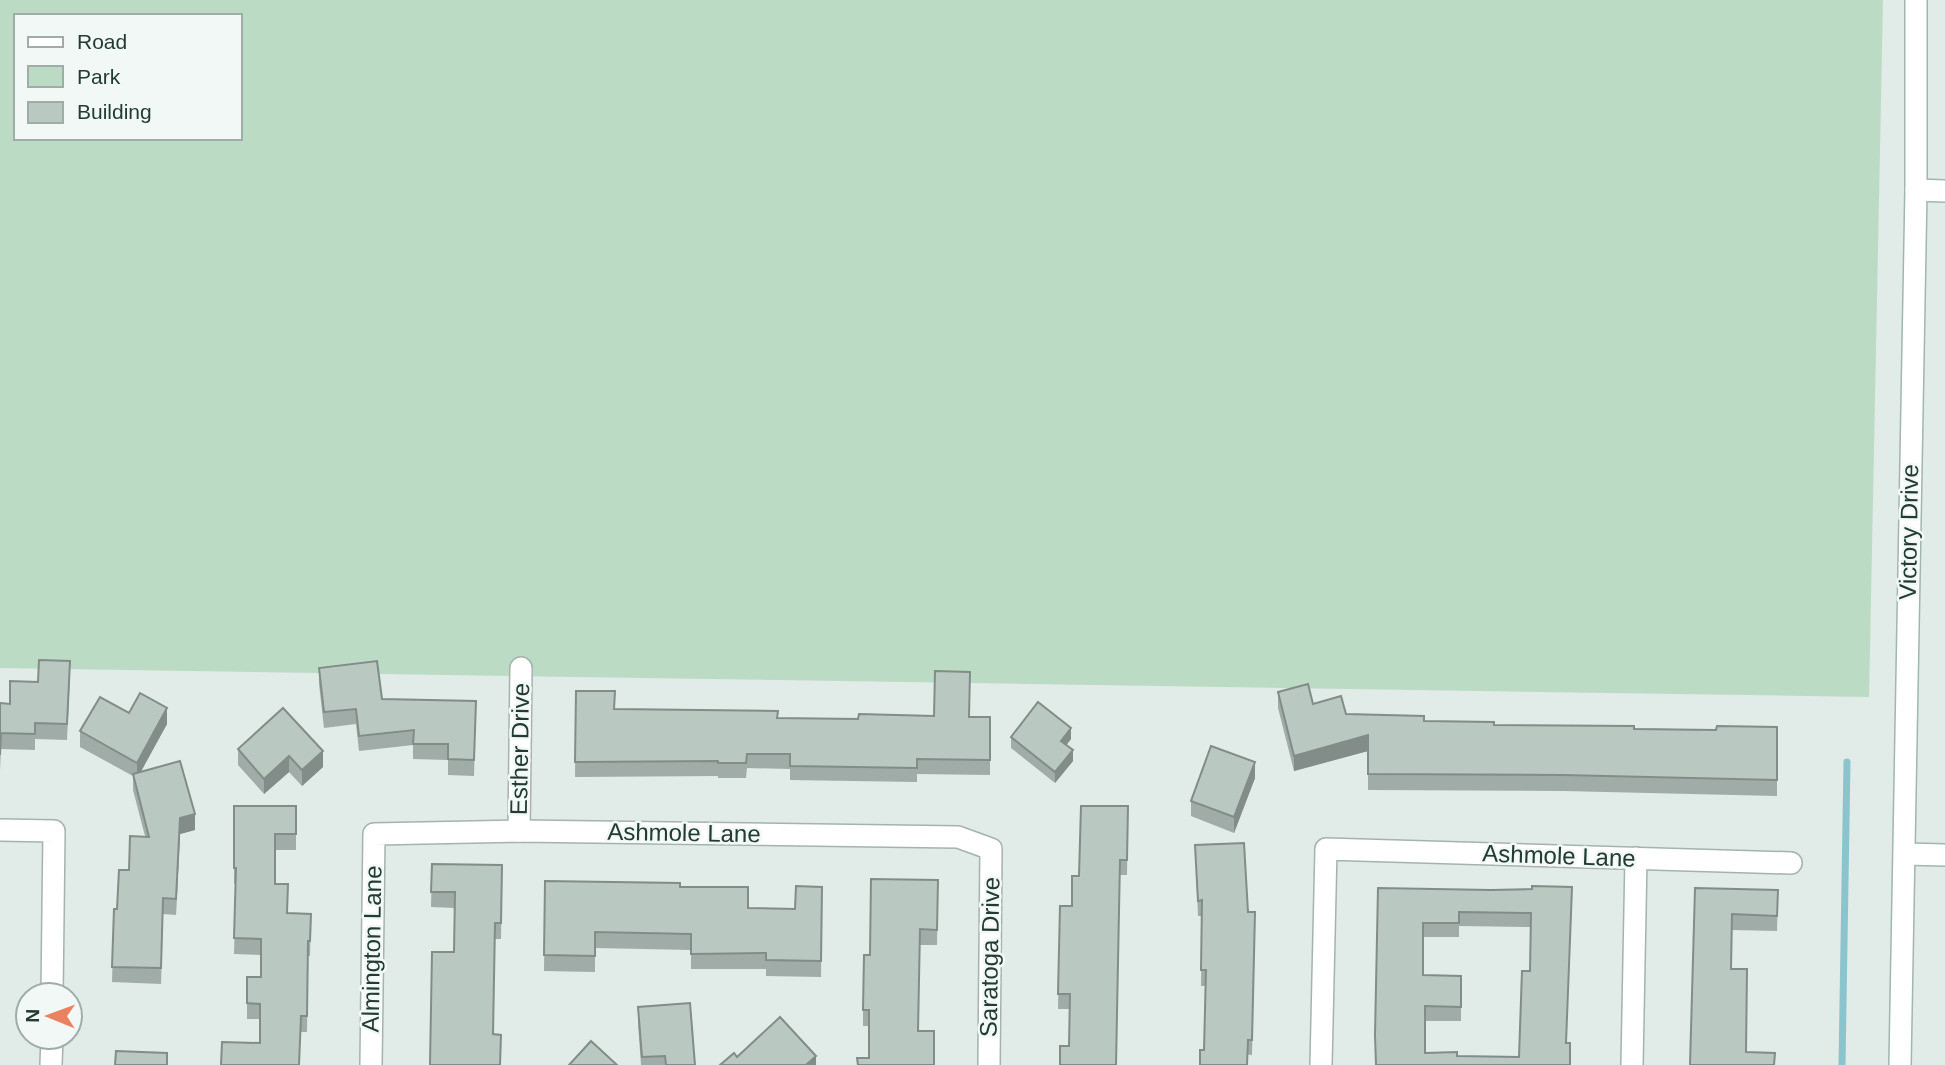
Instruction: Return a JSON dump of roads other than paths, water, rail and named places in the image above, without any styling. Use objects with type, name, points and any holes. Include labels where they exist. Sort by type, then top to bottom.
[{"type":"street","name":"Victory Drive","points":[[1900,1065],[1916,190],[1916,0]]},
{"type":"street","points":[[1916,190],[1945,191]]},
{"type":"street","name":"Esther Drive","points":[[519,831],[521,668]]},
{"type":"street","points":[[0,830],[54,831],[52,981]]},
{"type":"street","name":"Ashmole Lane","points":[[374,834],[519,831],[958,837],[991,849]]},
{"type":"street","name":"Almington Lane","points":[[370,1065],[374,834]]},
{"type":"street","name":"Saratoga Drive","points":[[989,1065],[991,849]]},
{"type":"street","name":"Ashmole Lane","points":[[1321,1065],[1326,849],[1791,863]]},
{"type":"street","points":[[1905,854],[1945,855]]},
{"type":"street","points":[[1632,1065],[1636,858]]},
{"type":"waterway","points":[[1842,1065],[1847,762]]}]
